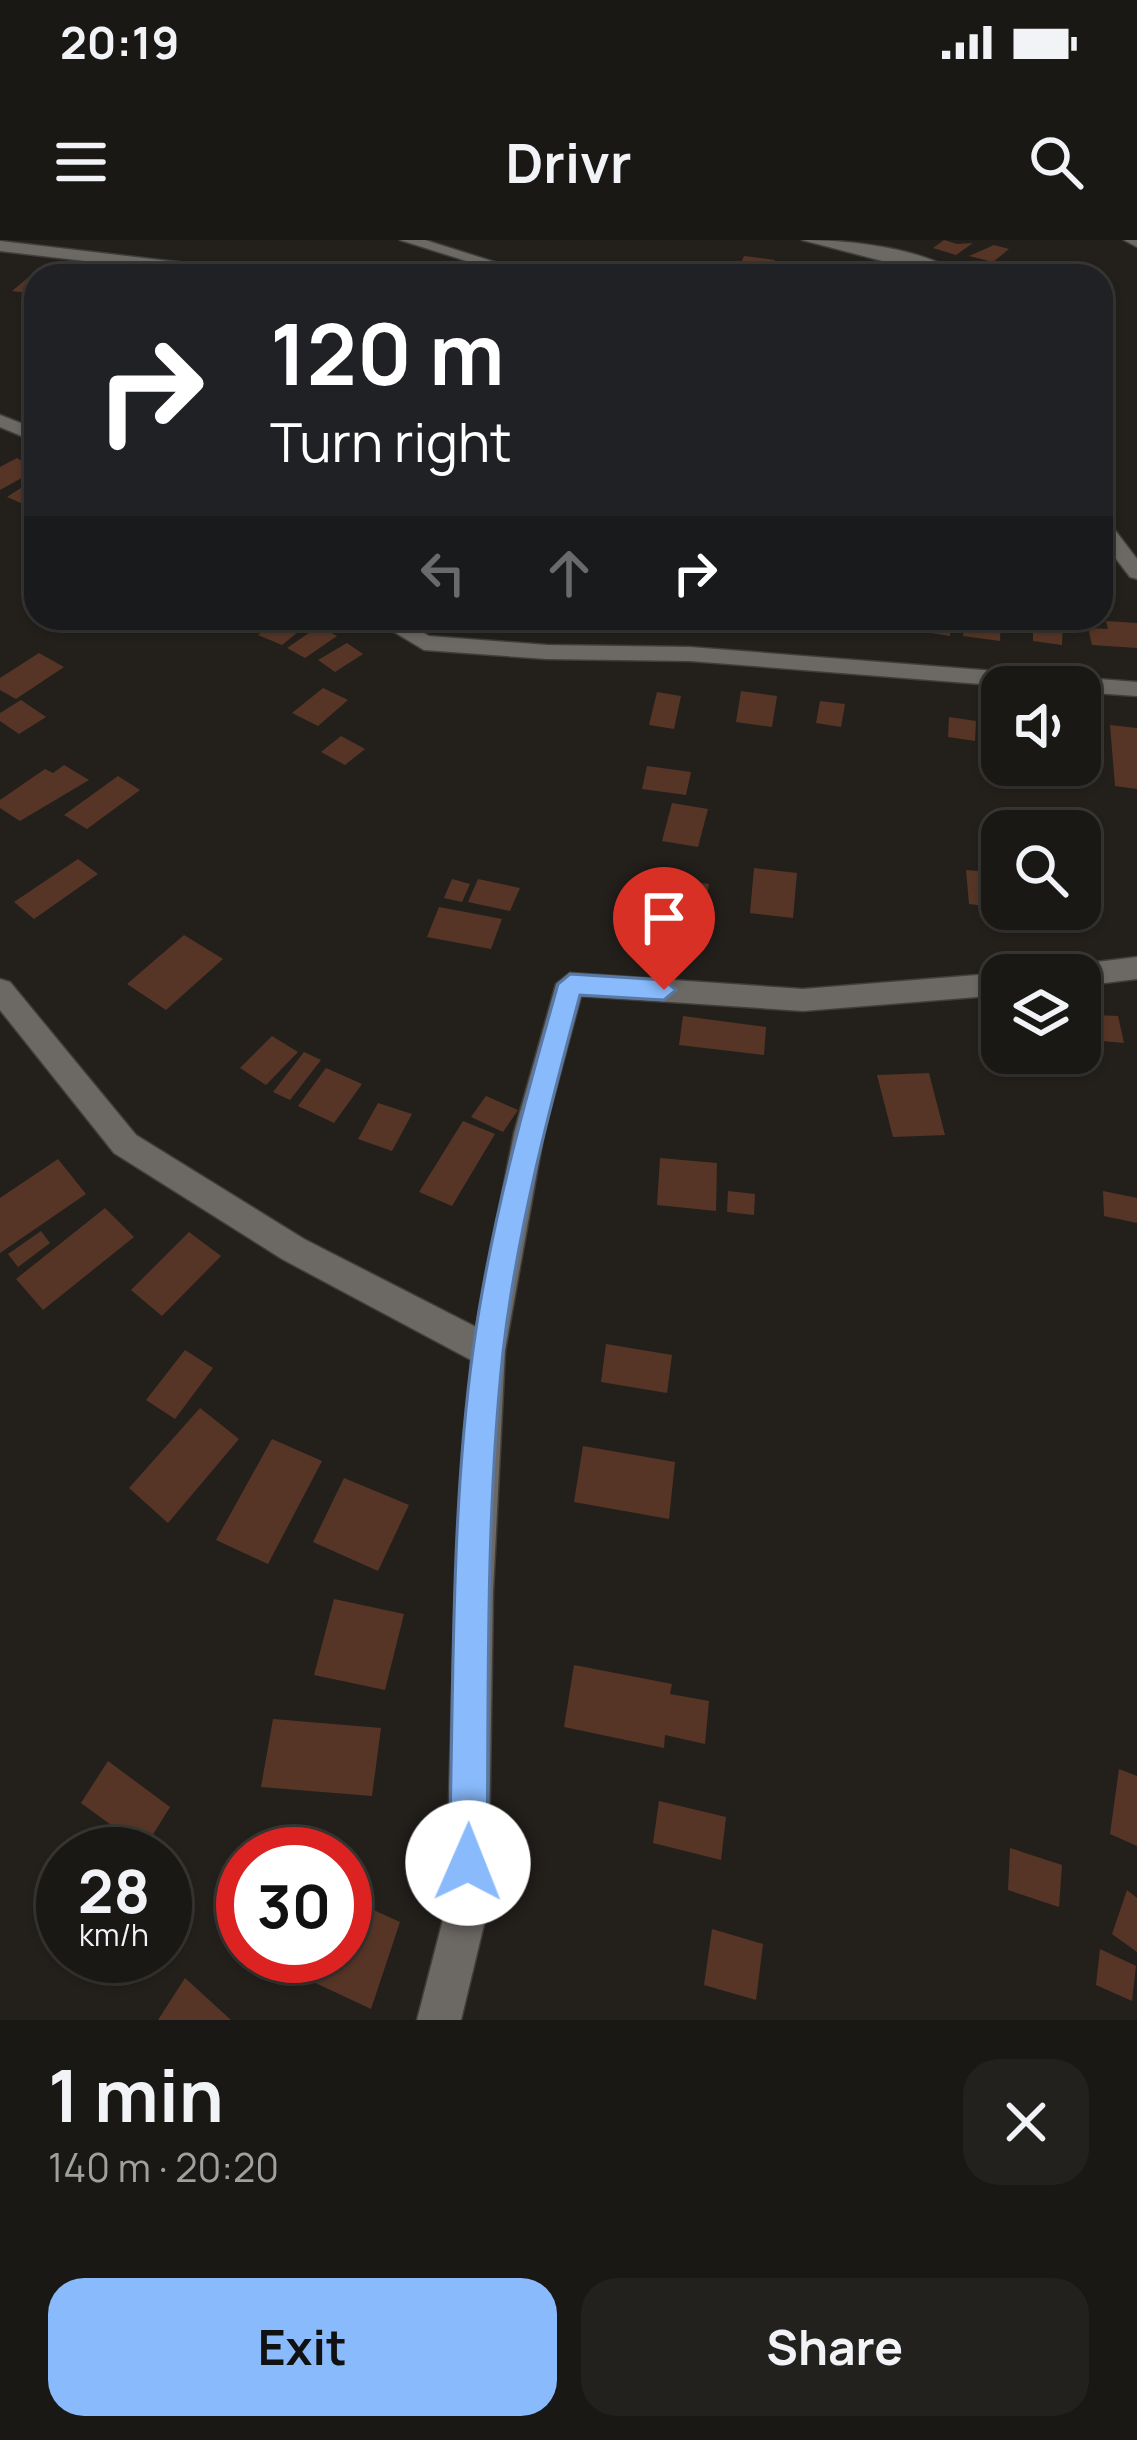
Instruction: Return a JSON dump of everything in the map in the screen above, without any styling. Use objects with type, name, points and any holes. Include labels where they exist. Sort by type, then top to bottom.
[{"type":"street","points":[[408,240],[482,264]]},
{"type":"street","points":[[810,240],[919,264]]},
{"type":"street","points":[[0,246],[152,264]]},
{"type":"street","points":[[466,264],[470,261]]},
{"type":"street","points":[[1113,541],[1137,573]]},
{"type":"street","points":[[402,630],[424,643],[548,652],[691,654],[1137,689]]},
{"type":"street","points":[[1101,973],[1137,968]]},
{"type":"street","points":[[440,2020],[467,1908],[474,1592],[488,1351],[529,1133],[570,984],[803,1000],[981,986]]},
{"type":"street","points":[[0,990],[124,1144],[293,1249],[488,1351]]},
{"type":"building","points":[[944,240],[973,243],[956,255],[933,248]]},
{"type":"building","points":[[994,245],[1009,249],[993,262],[969,256]]},
{"type":"building","points":[[744,256],[775,260],[773,264],[741,264]]},
{"type":"building","points":[[17,458],[24,462],[24,477],[0,490],[0,467]]},
{"type":"building","points":[[24,486],[24,504],[7,497]]},
{"type":"building","points":[[1113,621],[1137,623],[1137,648],[1092,645],[1088,630],[1113,630]]},
{"type":"building","points":[[264,630],[301,630],[282,645],[258,635]]},
{"type":"building","points":[[313,630],[337,636],[305,658],[287,648]]},
{"type":"building","points":[[913,630],[951,630],[950,636]]},
{"type":"building","points":[[963,630],[1000,630],[1000,641],[963,636]]},
{"type":"building","points":[[1033,630],[1063,630],[1062,645],[1033,641]]},
{"type":"building","points":[[347,643],[363,654],[335,672],[318,660]]},
{"type":"building","points":[[39,653],[64,667],[16,699],[0,690],[0,678]]},
{"type":"building","points":[[323,688],[348,700],[318,726],[292,713]]},
{"type":"building","points":[[741,691],[777,696],[772,727],[736,722]]},
{"type":"building","points":[[657,692],[681,696],[674,729],[649,725]]},
{"type":"building","points":[[21,700],[46,717],[19,734],[0,721],[0,713]]},
{"type":"building","points":[[820,701],[845,704],[841,727],[816,723]]},
{"type":"building","points":[[949,717],[976,721],[975,741],[948,737]]},
{"type":"building","points":[[1110,725],[1137,728],[1137,789],[1115,786]]},
{"type":"building","points":[[341,736],[365,749],[345,765],[321,752]]},
{"type":"building","points":[[64,765],[89,780],[20,821],[0,808],[0,800],[45,769],[53,773]]},
{"type":"building","points":[[647,766],[691,772],[686,795],[642,789]]},
{"type":"building","points":[[118,776],[140,790],[87,829],[64,815]]},
{"type":"building","points":[[672,803],[708,809],[698,847],[662,841]]},
{"type":"building","points":[[78,859],[98,874],[34,919],[14,902]]},
{"type":"building","points":[[754,868],[797,873],[793,918],[750,913]]},
{"type":"building","points":[[966,870],[981,871],[981,905],[969,904]]},
{"type":"building","points":[[645,875],[709,884],[703,918],[637,908]]},
{"type":"building","points":[[452,879],[470,884],[462,902],[444,898]]},
{"type":"building","points":[[478,879],[520,888],[510,911],[468,902]]},
{"type":"building","points":[[439,907],[502,919],[491,949],[427,937]]},
{"type":"building","points":[[184,935],[223,959],[166,1010],[127,984]]},
{"type":"building","points":[[1101,1015],[1118,1016],[1124,1043],[1102,1041]]},
{"type":"building","points":[[683,1016],[766,1027],[764,1055],[679,1045]]},
{"type":"building","points":[[272,1036],[298,1052],[266,1085],[240,1068]]},
{"type":"building","points":[[304,1052],[321,1060],[290,1100],[273,1092]]},
{"type":"building","points":[[326,1068],[362,1084],[334,1123],[298,1106]]},
{"type":"building","points":[[929,1073],[945,1135],[893,1137],[877,1075]]},
{"type":"building","points":[[486,1096],[518,1110],[503,1132],[471,1117]]},
{"type":"building","points":[[378,1103],[412,1114],[392,1151],[358,1139]]},
{"type":"building","points":[[463,1121],[495,1134],[452,1206],[419,1192]]},
{"type":"building","points":[[660,1158],[717,1163],[716,1211],[657,1205]]},
{"type":"building","points":[[58,1159],[86,1194],[0,1253],[0,1198]]},
{"type":"building","points":[[728,1191],[755,1194],[754,1215],[727,1212]]},
{"type":"building","points":[[1103,1191],[1137,1198],[1137,1223],[1104,1216]]},
{"type":"building","points":[[105,1208],[134,1237],[43,1310],[16,1279]]},
{"type":"building","points":[[41,1231],[50,1243],[18,1267],[8,1254]]},
{"type":"building","points":[[189,1232],[221,1256],[162,1316],[131,1290]]},
{"type":"building","points":[[606,1344],[672,1355],[667,1393],[601,1382]]},
{"type":"building","points":[[185,1350],[213,1368],[175,1419],[146,1400]]},
{"type":"building","points":[[200,1408],[239,1439],[168,1523],[129,1488]]},
{"type":"building","points":[[272,1439],[322,1461],[268,1564],[216,1540]]},
{"type":"building","points":[[583,1446],[675,1462],[669,1519],[574,1502]]},
{"type":"building","points":[[344,1478],[409,1505],[378,1571],[313,1542]]},
{"type":"building","points":[[334,1599],[404,1614],[385,1690],[314,1675]]},
{"type":"building","points":[[574,1665],[672,1684],[670,1694],[709,1701],[705,1744],[665,1735],[664,1748],[564,1727]]},
{"type":"building","points":[[273,1719],[381,1728],[372,1796],[261,1787]]},
{"type":"building","points":[[108,1761],[170,1807],[158,1827],[114,1827],[81,1803]]},
{"type":"building","points":[[1119,1769],[1137,1776],[1137,1846],[1110,1834]]},
{"type":"building","points":[[659,1801],[726,1817],[721,1860],[653,1843]]},
{"type":"building","points":[[1010,1848],[1062,1865],[1059,1907],[1008,1890]]},
{"type":"building","points":[[1127,1890],[1137,1898],[1137,1952],[1112,1934]]},
{"type":"building","points":[[372,1909],[400,1922],[371,2009],[316,1983],[372,1983]]},
{"type":"building","points":[[712,1929],[763,1944],[756,2000],[704,1985]]},
{"type":"building","points":[[1100,1949],[1136,1966],[1132,2001],[1096,1985]]},
{"type":"building","points":[[182,1983],[190,1983],[231,2020],[158,2020]]},
{"type":"route","points":[[468,1863],[474,1592],[488,1351],[529,1133],[570,984],[664,990]]}]
